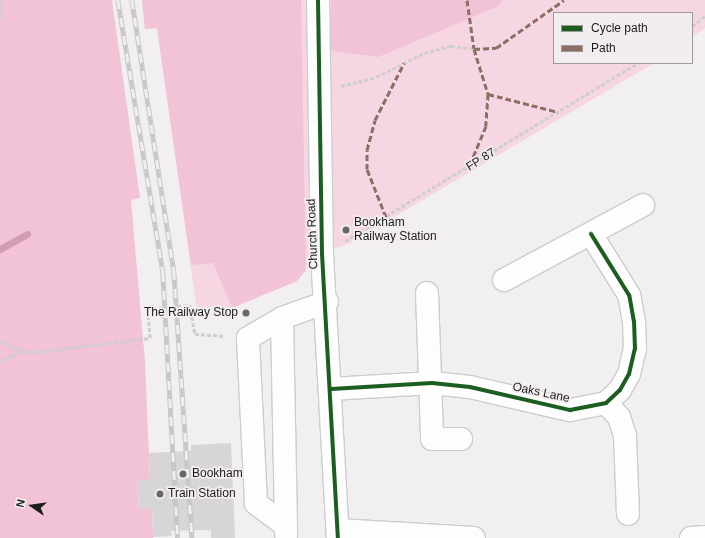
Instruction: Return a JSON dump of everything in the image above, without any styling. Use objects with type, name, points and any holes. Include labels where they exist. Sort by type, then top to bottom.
[{"type":"street","name":"Church Road","points":[[318,0],[322,254],[327,302],[338,534]]},
{"type":"street","points":[[504,280],[643,205]]},
{"type":"street","points":[[591,234],[629,295],[634,322],[635,349],[629,374],[620,390],[606,403],[619,417],[625,436],[628,514]]},
{"type":"street","points":[[426,292],[432,383],[432,439],[461,439]]},
{"type":"street","points":[[286,532],[256,503],[248,338],[282,318],[327,302]]},
{"type":"street","points":[[282,318],[286,532]]},
{"type":"street","name":"Oaks Lane","points":[[331,389],[432,383],[470,387],[570,410],[606,403]]},
{"type":"street","points":[[338,534],[474,538]]},
{"type":"street","points":[[691,538],[705,537]]},
{"type":"path","points":[[0,19],[2,0]]},
{"type":"path","points":[[693,25],[705,16]]},
{"type":"path","points":[[319,82],[347,87],[376,77],[424,52],[451,46],[474,49]]},
{"type":"path","points":[[0,360],[22,351],[72,349],[150,338],[147,309],[190,305],[195,334],[248,338]]},
{"type":"path","points":[[0,341],[22,351]]},
{"type":"shaded area","points":[[0,0],[112,0],[140,198],[131,200],[145,362],[150,480],[137,481],[139,509],[152,508],[153,538],[0,538]]},
{"type":"shaded area","points":[[142,0],[705,0],[705,28],[693,36],[693,12],[553,12],[553,64],[652,64],[350,243],[307,258],[306,270],[297,281],[232,308],[197,311],[157,28],[145,29]]},
{"type":"shaded area","points":[[142,0],[301,0],[306,270],[297,281],[232,308],[213,263],[191,265],[157,28],[145,29]]},
{"type":"shaded area","points":[[331,0],[502,0],[499,6],[378,57],[331,51]]},
{"type":"building","points":[[231,443],[235,538],[211,538],[211,530],[171,531],[172,536],[153,537],[152,508],[139,509],[137,481],[150,480],[149,453],[191,451],[191,445]]},
{"type":"waterway","points":[[0,249],[27,234]]},
{"type":"railway","points":[[118,0],[163,273],[178,538]]},
{"type":"railway","points":[[132,0],[174,271],[192,538]]},
{"type":"marked path","points":[[467,0],[474,49],[488,94],[486,126],[468,169]]},
{"type":"marked path","points":[[474,49],[496,48],[564,0]]},
{"type":"marked path","points":[[386,217],[367,169],[367,150],[375,120],[404,63]]},
{"type":"marked path","points":[[488,94],[558,112]]},
{"type":"cycle path","points":[[318,0],[322,254],[338,538]]},
{"type":"cycle path","points":[[331,389],[432,383],[470,387],[570,410],[606,403],[620,390],[629,374],[635,349],[634,322],[629,295],[591,234]]},
{"type":"place","name":"Bookham Railway Station","points":[[346,230]]},
{"type":"place","name":"The Railway Stop","points":[[246,313]]},
{"type":"place","name":"Bookham","points":[[183,474]]},
{"type":"place","name":"Train Station","points":[[160,494]]}]
